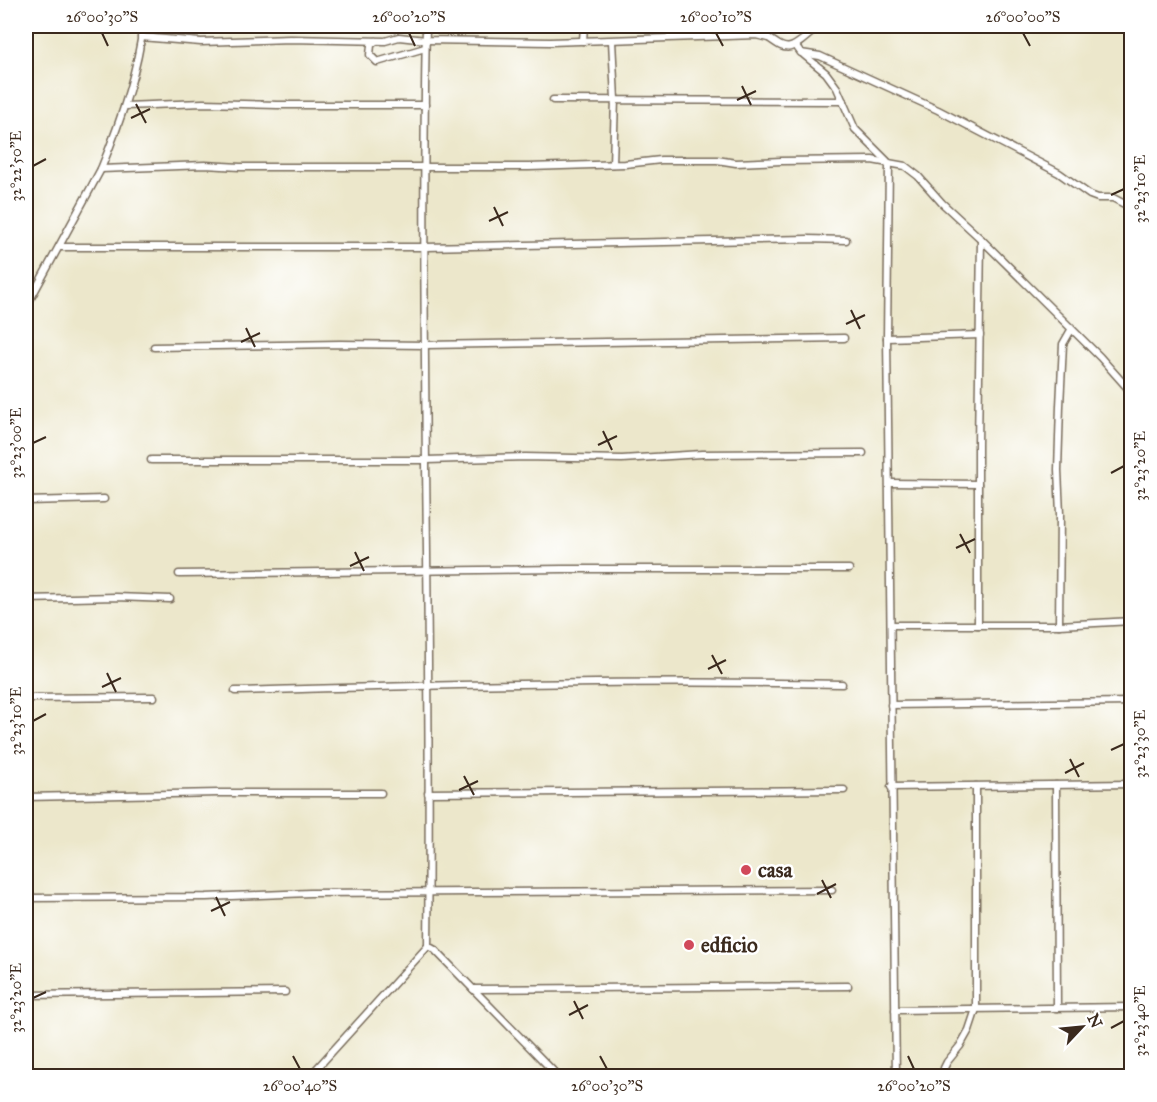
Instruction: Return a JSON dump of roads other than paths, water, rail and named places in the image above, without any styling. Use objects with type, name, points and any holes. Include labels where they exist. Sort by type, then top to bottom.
[{"type":"street","points":[[26,308],[100,169],[125,106],[143,26]]},
{"type":"street","points":[[310,1077],[428,946],[426,26]]},
{"type":"street","points":[[583,41],[584,26]]},
{"type":"street","points":[[751,26],[761,29],[768,38]]},
{"type":"street","points":[[141,37],[201,42],[290,39],[376,41],[399,37],[426,40],[612,41],[756,35],[768,38],[787,49],[796,46],[819,26]]},
{"type":"street","points":[[376,41],[371,45],[370,55],[377,62],[426,48]]},
{"type":"street","points":[[612,41],[615,99],[613,164]]},
{"type":"street","points":[[796,46],[801,53],[826,73],[843,101],[855,129],[889,162],[887,338],[896,1077]]},
{"type":"street","points":[[801,53],[820,56],[871,78],[1059,172],[1090,195],[1098,198],[1113,198],[1131,208]]},
{"type":"street","points":[[553,100],[843,101]]},
{"type":"street","points":[[125,106],[203,103],[425,105]]},
{"type":"street","points":[[100,169],[205,165],[425,167],[613,164],[661,160],[717,160],[736,164],[781,160],[889,162],[912,170],[942,203],[1100,357],[1131,393]]},
{"type":"street","points":[[978,625],[981,239]]},
{"type":"street","points":[[59,247],[426,247],[846,240]]},
{"type":"street","points":[[1059,625],[1060,417],[1063,344],[1071,330]]},
{"type":"street","points":[[887,338],[980,335]]},
{"type":"street","points":[[154,347],[844,338]]},
{"type":"street","points":[[151,460],[427,460],[525,457],[622,459],[712,454],[863,453]]},
{"type":"street","points":[[890,483],[978,484]]},
{"type":"street","points":[[26,501],[104,499]]},
{"type":"street","points":[[179,574],[563,569],[849,569]]},
{"type":"street","points":[[26,599],[116,597],[170,599]]},
{"type":"street","points":[[891,625],[1059,625],[1131,621]]},
{"type":"street","points":[[235,691],[429,685],[742,682],[842,684]]},
{"type":"street","points":[[26,698],[154,697]]},
{"type":"street","points":[[891,705],[1131,702]]},
{"type":"street","points":[[891,787],[1131,784]]},
{"type":"street","points":[[1056,785],[1057,1008]]},
{"type":"street","points":[[946,1077],[944,1068],[969,1030],[976,1009],[978,936],[976,786]]},
{"type":"street","points":[[428,793],[844,789]]},
{"type":"street","points":[[26,797],[219,793],[381,793]]},
{"type":"street","points":[[26,898],[429,892],[832,890]]},
{"type":"street","points":[[428,946],[435,950],[558,1077]]},
{"type":"street","points":[[473,989],[849,986]]},
{"type":"street","points":[[26,995],[285,992]]},
{"type":"street","points":[[895,1010],[1131,1007]]},
{"type":"place","name":"casa","points":[[746,870]]},
{"type":"place","name":"edficio","points":[[689,945]]}]
